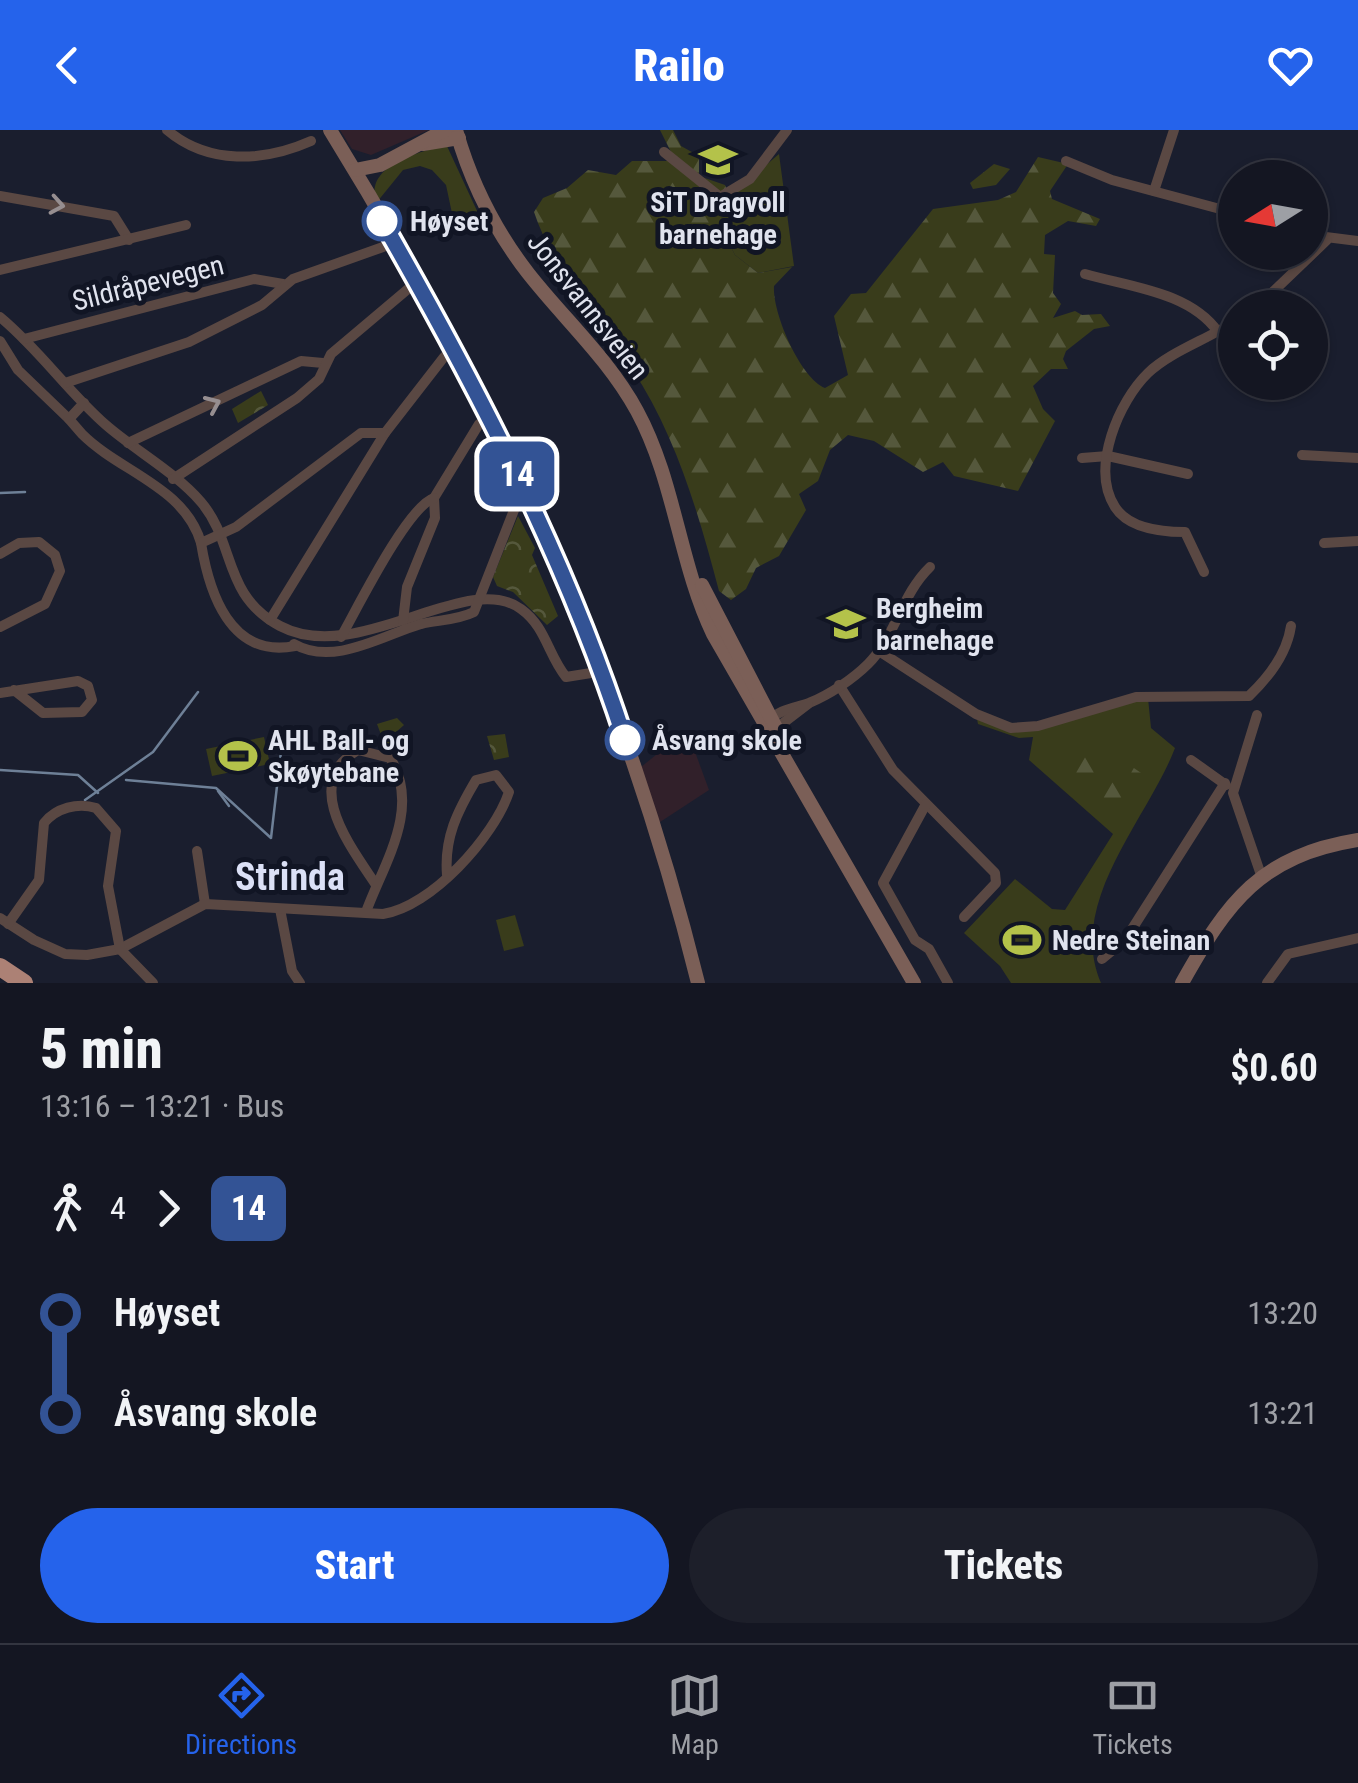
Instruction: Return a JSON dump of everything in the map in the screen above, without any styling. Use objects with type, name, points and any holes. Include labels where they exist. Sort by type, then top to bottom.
[{"type":"highway","points":[[0,967],[24,983]]},
{"type":"main road","points":[[330,130],[488,418],[562,571],[616,706],[698,983]]},
{"type":"main road","points":[[358,176],[453,133]]},
{"type":"main road","name":"Jonsvannsveien","points":[[453,133],[478,193],[508,244],[609,367],[636,410],[658,456],[707,622],[771,725],[914,983]]},
{"type":"main road","points":[[1182,983],[1224,914],[1260,875],[1303,852],[1358,840]]},
{"type":"street","points":[[167,130],[189,148],[213,156],[287,152],[311,141]]},
{"type":"street","points":[[664,152],[720,197],[750,179],[786,130]]},
{"type":"street","points":[[1154,191],[1174,130]]},
{"type":"street","points":[[1066,161],[1218,208]]},
{"type":"street","points":[[0,196],[114,216],[129,240]]},
{"type":"street","name":"Sildråpevegen","points":[[0,270],[68,250],[86,252],[186,224]]},
{"type":"street","points":[[1328,240],[1358,241]]},
{"type":"street","name":"Sildråpevegen","points":[[65,383],[208,334],[262,306],[283,284],[383,247]]},
{"type":"street","points":[[1275,290],[1296,270]]},
{"type":"street","points":[[1085,274],[1182,301],[1204,312],[1218,332],[1152,369],[1114,420],[1108,456],[1115,507],[1128,519],[1158,532],[1186,532],[1204,572]]},
{"type":"street","name":"Sildråpevegen","points":[[24,339],[254,280],[283,284]]},
{"type":"street","points":[[173,479],[285,408],[318,379],[324,362],[408,289]]},
{"type":"street","points":[[0,317],[84,403],[199,499],[242,592],[270,620],[292,632],[342,637],[480,603],[510,602],[544,633],[566,677],[591,672]]},
{"type":"street","points":[[0,342],[18,370],[96,447],[184,510],[201,543],[215,604],[226,620],[254,641],[273,648],[363,648],[480,603],[518,500]]},
{"type":"street","points":[[270,620],[384,432],[444,357]]},
{"type":"street","points":[[128,443],[304,360],[324,362]]},
{"type":"street","points":[[70,419],[84,403]]},
{"type":"street","points":[[342,637],[479,424]]},
{"type":"street","points":[[201,543],[258,512],[365,431],[384,432]]},
{"type":"street","points":[[1302,455],[1358,458]]},
{"type":"street","points":[[1082,458],[1108,456],[1188,474]]},
{"type":"street","points":[[404,621],[407,587],[436,518],[428,501]]},
{"type":"street","points":[[1324,543],[1358,541]]},
{"type":"street","points":[[0,554],[19,543],[38,542],[55,554],[60,571],[44,604],[0,627]]},
{"type":"street","points":[[771,725],[839,686],[879,652],[914,583],[930,567]]},
{"type":"street","points":[[879,652],[976,714],[1011,728],[1038,726],[1136,697],[1249,696],[1264,683],[1289,640],[1291,626]]},
{"type":"street","points":[[292,632],[295,646]]},
{"type":"street","points":[[0,692],[14,690],[78,681],[88,686],[92,700],[82,712],[42,713],[14,690]]},
{"type":"street","points":[[839,686],[886,760],[998,878],[964,917]]},
{"type":"street","points":[[1234,793],[1257,714]]},
{"type":"street","points":[[366,912],[398,835],[400,787],[390,758],[358,750],[339,763],[330,784],[340,832],[376,886]]},
{"type":"street","points":[[1191,760],[1234,793],[1260,875]]},
{"type":"street","points":[[153,983],[120,949],[108,886],[116,831],[96,808],[63,809],[50,816],[44,823],[39,880],[30,898],[4,921],[65,954],[88,955],[120,949],[205,904],[366,912],[407,909],[447,875],[503,811],[509,792],[496,776],[476,780],[467,795],[444,844],[447,875]]},
{"type":"street","points":[[1102,959],[1125,940],[1224,784]]},
{"type":"street","points":[[926,804],[883,884],[914,940],[929,949],[948,983]]},
{"type":"street","points":[[197,852],[205,904]]},
{"type":"street","points":[[280,909],[292,971],[300,983]]},
{"type":"street","points":[[1268,983],[1288,954],[1358,938]]},
{"type":"shaded area","points":[[340,130],[429,130],[371,155],[352,149]]},
{"type":"shaded area","points":[[687,730],[709,790],[657,824],[641,767]]},
{"type":"green space","points":[[660,130],[673,130],[681,146],[699,156],[699,176],[725,185],[728,193],[721,218],[740,210],[749,215],[728,241],[735,255],[758,273],[792,267],[774,286],[778,312],[797,358],[825,388],[848,375],[834,316],[851,294],[866,293],[933,209],[998,200],[1016,192],[1038,157],[1068,164],[1050,191],[1052,199],[1100,219],[1096,226],[1068,221],[1045,235],[1044,254],[1055,255],[1053,293],[1061,304],[1053,318],[1075,311],[1082,315],[1101,314],[1110,326],[1094,329],[1066,351],[1063,359],[1068,369],[1051,369],[1033,386],[1043,409],[1055,421],[1018,491],[954,476],[943,462],[923,472],[874,441],[848,435],[830,450],[818,481],[799,494],[806,510],[779,556],[756,568],[746,589],[731,600],[719,591],[674,448],[648,394],[553,255],[534,212],[543,198],[567,188],[588,170],[616,175],[632,161],[669,161],[671,152]]},
{"type":"green space","points":[[447,146],[478,213],[453,218],[446,185],[432,170],[420,166],[403,170],[377,202],[378,179],[386,170],[409,156]]},
{"type":"green space","points":[[779,154],[794,266],[758,273],[735,255],[728,241],[749,215],[720,218],[725,200]]},
{"type":"green space","points":[[994,164],[1010,169],[996,185],[973,189],[970,183]]},
{"type":"green space","points":[[261,391],[268,405],[238,423],[232,409]]},
{"type":"green space","points":[[518,516],[535,548],[532,555],[558,616],[547,625],[513,592],[497,586],[493,577]]},
{"type":"green space","points":[[1148,698],[1151,728],[1175,748],[1102,892],[1094,922],[1093,953],[1101,983],[1011,983],[1000,966],[964,933],[1015,879],[1052,909],[1065,910],[1113,834],[1029,760],[1033,737],[1019,738],[978,724],[976,714],[1011,728]]},
{"type":"green space","points":[[397,718],[404,725],[395,733],[395,743],[385,745],[377,724]]},
{"type":"green space","points":[[505,734],[509,757],[494,760],[487,736]]},
{"type":"green space","name":"AHL Ball- og Skøytebane","points":[[264,737],[270,764],[212,776],[206,749]]},
{"type":"green space","points":[[1085,750],[1122,760],[1150,779],[1125,824],[1056,776]]},
{"type":"green space","points":[[515,915],[524,946],[504,951],[496,920]]},
{"type":"waterway","points":[[0,493],[25,492]]},
{"type":"waterway","points":[[85,800],[153,752],[198,692]]},
{"type":"waterway","points":[[126,780],[216,788],[271,838],[282,743]]},
{"type":"waterway","points":[[0,770],[78,775],[98,793]]},
{"type":"waterway","points":[[218,791],[229,806]]},
{"type":"bus line","name":"14","points":[[382,221],[518,475],[605,675],[625,740]]},
{"type":"place","name":"SiT Dragvoll barnehage","points":[[718,160]]},
{"type":"place","name":"Høyset","points":[[382,221]]},
{"type":"place","name":"Bergheim barnehage","points":[[846,624]]},
{"type":"place","name":"Åsvang skole","points":[[625,740]]},
{"type":"place","name":"AHL Ball- og Skøytebane","points":[[238,756]]},
{"type":"place","name":"Nedre Steinan","points":[[1022,940]]},
{"type":"district","name":"Strinda","points":[[290,877]]}]
